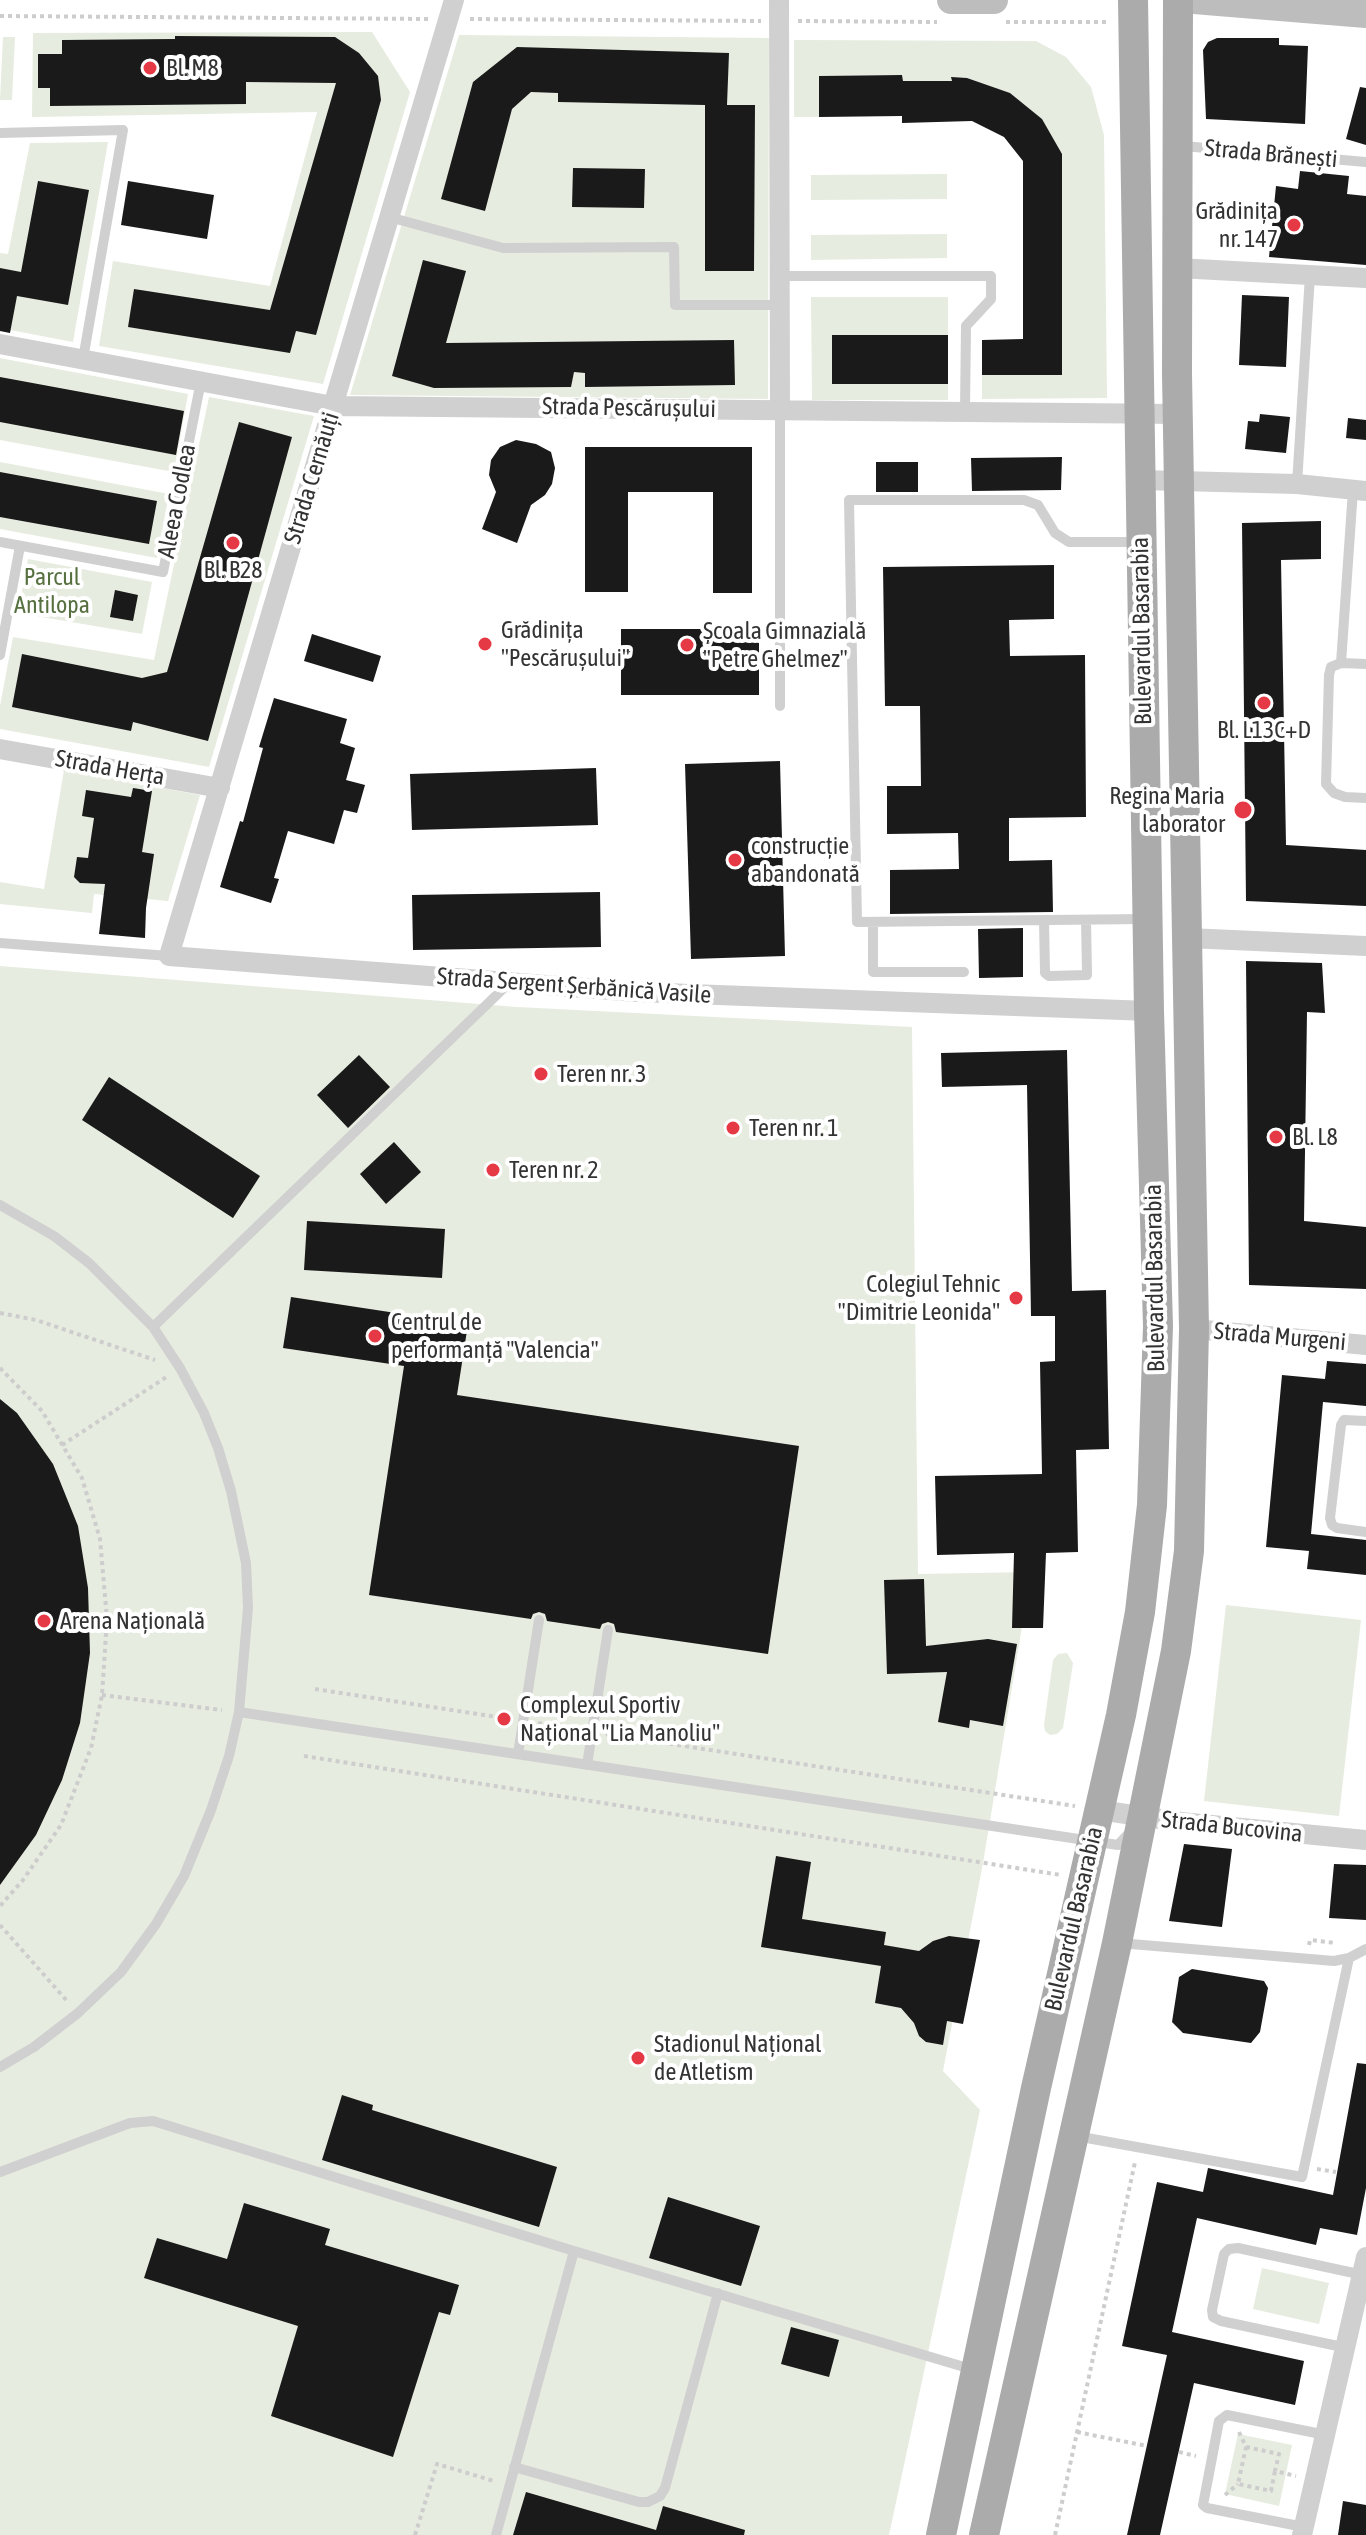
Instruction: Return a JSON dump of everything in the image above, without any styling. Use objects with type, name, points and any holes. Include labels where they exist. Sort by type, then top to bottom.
[{"type":"main road","name":"Bulevardul Basarabia","points":[[984,2535],[1117,1943],[1176,1651],[1188,1563],[1192,1505],[1194,1329],[1178,414],[1178,0]]},
{"type":"main road","points":[[1194,0],[1366,14]]},
{"type":"main road","points":[[949,11],[993,11]]},
{"type":"main road","name":"Bulevardul Basarabia","points":[[941,2535],[1039,2074],[1083,1840],[1099,1810],[1121,1715],[1140,1612],[1152,1505],[1158,1326],[1147,919],[1139,413],[1124,11]]},
{"type":"street","points":[[779,0],[780,410]]},
{"type":"street","name":"Strada Cernăuți","points":[[169,956],[451,10]]},
{"type":"street","points":[[1177,268],[1366,278]]},
{"type":"street","name":"Strada Pescărușului","points":[[0,344],[333,406],[1178,414]]},
{"type":"street","points":[[1140,480],[1297,484],[1360,491]]},
{"type":"street","name":"Strada Herța","points":[[0,749],[220,788]]},
{"type":"street","points":[[1188,938],[1366,946]]},
{"type":"street","name":"Strada Sergent Șerbănică Vasile","points":[[169,956],[637,992],[1149,1011]]},
{"type":"street","name":"Strada Murgeni","points":[[1194,1329],[1366,1345]]},
{"type":"street","name":"Strada Bucovina","points":[[1099,1810],[1366,1840]]},
{"type":"street","points":[[1303,2531],[1364,2266]]},
{"type":"lane","points":[[0,133],[123,130],[83,359]]},
{"type":"lane","name":"Strada Brănești","points":[[1177,145],[1366,162]]},
{"type":"lane","points":[[389,217],[503,248],[674,247],[675,305],[779,305]]},
{"type":"lane","points":[[1297,484],[1310,275]]},
{"type":"lane","points":[[779,276],[991,276],[991,299],[966,326],[965,411]]},
{"type":"lane","name":"Aleea Codlea","points":[[0,542],[163,572],[201,381]]},
{"type":"lane","points":[[780,410],[780,706]]},
{"type":"lane","points":[[1341,663],[1360,491]]},
{"type":"lane","points":[[1141,542],[1069,542],[1055,533],[1038,505],[1024,500],[849,500],[857,922],[1147,919]]},
{"type":"lane","points":[[0,655],[20,546]]},
{"type":"lane","points":[[1366,664],[1341,663],[1331,667],[1326,784],[1334,793],[1345,797],[1366,798]]},
{"type":"lane","points":[[1044,920],[1045,973],[1049,976],[1087,975],[1086,920]]},
{"type":"lane","points":[[873,922],[873,972],[964,972]]},
{"type":"lane","name":"Strada Sergent Șerbănică Vasile","points":[[0,943],[169,956]]},
{"type":"lane","points":[[153,1327],[510,982]]},
{"type":"lane","points":[[0,1205],[54,1236],[89,1263],[153,1327],[180,1368],[204,1413],[231,1491],[246,1563],[248,1608],[239,1712],[229,1756],[184,1876],[156,1924],[121,1972],[78,2013],[34,2047],[0,2067]]},
{"type":"lane","points":[[1366,1421],[1344,1420],[1341,1425],[1330,1518],[1337,1528],[1366,1532]]},
{"type":"lane","points":[[518,1754],[539,1620]]},
{"type":"lane","points":[[587,1765],[608,1630]]},
{"type":"lane","points":[[239,1712],[1118,1845],[1143,1817]]},
{"type":"lane","points":[[1117,1943],[1334,1961],[1349,1958],[1366,1949]]},
{"type":"lane","points":[[1074,2135],[1302,2177],[1349,1958]]},
{"type":"lane","points":[[0,2172],[130,2123],[153,2121],[574,2251],[977,2370]]},
{"type":"lane","points":[[1347,2348],[1221,2321],[1213,2317],[1212,2310],[1224,2254],[1229,2249],[1364,2266]]},
{"type":"lane","points":[[496,2535],[574,2251]]},
{"type":"lane","points":[[514,2467],[639,2502],[648,2502],[660,2496],[665,2488],[718,2293]]},
{"type":"lane","points":[[1303,2531],[1203,2505],[1219,2421],[1227,2415],[1326,2435]]},
{"type":"path","points":[[0,16],[451,10],[779,21],[949,11]]},
{"type":"path","points":[[993,11],[1124,11]]},
{"type":"path","points":[[0,1313],[36,1320],[180,1368]]},
{"type":"path","points":[[0,1368],[42,1411],[82,1478],[100,1539],[107,1619],[102,1695],[91,1748],[61,1825],[23,1880],[0,1906]]},
{"type":"path","points":[[62,1445],[180,1368]]},
{"type":"path","points":[[315,1689],[1099,1810]]},
{"type":"path","points":[[102,1695],[239,1712]]},
{"type":"path","points":[[304,1756],[1066,1875],[1083,1840]]},
{"type":"path","points":[[0,1925],[78,2013]]},
{"type":"path","points":[[1334,1961],[1335,1942]]},
{"type":"path","points":[[1055,2535],[1138,2149]]},
{"type":"path","points":[[1077,2432],[1147,2446]]},
{"type":"path","points":[[1246,2447],[1279,2454],[1275,2471],[1271,2491],[1238,2484],[1246,2447]]},
{"type":"path","points":[[415,2535],[437,2464],[510,2485]]},
{"type":"path","points":[[1275,2471],[1315,2480]]},
{"type":"green space","points":[[372,32],[410,92],[323,384],[99,346],[113,261],[270,286],[317,112],[32,117],[33,33]]},
{"type":"green space","points":[[459,35],[769,38],[768,399],[350,395]]},
{"type":"green space","points":[[3,37],[15,37],[12,100],[0,100]]},
{"type":"green space","points":[[794,40],[1036,41],[1066,57],[1091,87],[1104,135],[1107,398],[982,399],[982,375],[1061,375],[1042,119],[1010,93],[967,78],[903,81],[902,75],[819,76],[819,117],[794,117]]},
{"type":"green space","points":[[108,142],[73,342],[0,328],[0,253],[8,254],[30,143]]},
{"type":"green space","points":[[947,174],[947,199],[811,200],[811,175]]},
{"type":"green space","points":[[947,234],[947,258],[811,260],[811,235]]},
{"type":"green space","points":[[811,297],[948,297],[948,335],[832,336],[833,384],[948,384],[948,400],[812,400]]},
{"type":"green space","points":[[0,358],[188,394],[174,472],[0,440]]},
{"type":"green space","points":[[209,397],[314,416],[209,767],[0,729],[0,706],[13,637],[154,660]]},
{"type":"green space","points":[[0,462],[169,494],[157,558],[0,529]]},
{"type":"green space","name":"Parcul Antilopa","points":[[28,559],[152,582],[142,634],[18,613]]},
{"type":"green space","points":[[64,770],[200,795],[168,901],[94,894],[92,913],[0,904],[0,882],[44,889]]},
{"type":"green space","name":"Complexul Sportiv Național \"Lia Manoliu\"","points":[[0,966],[517,1007],[912,1027],[918,1574],[1031,1572],[983,1863],[943,2071],[980,2110],[889,2535],[0,2535]]},
{"type":"green space","points":[[1226,1605],[1361,1620],[1339,1816],[1204,1801]]},
{"type":"green space","points":[[1067,1653],[1073,1663],[1063,1728],[1057,1734],[1050,1735],[1044,1725],[1053,1660],[1058,1654]]},
{"type":"green space","points":[[1262,2268],[1329,2283],[1319,2324],[1253,2309]]},
{"type":"green space","points":[[1238,2434],[1292,2445],[1279,2506],[1225,2494]]},
{"type":"building","points":[[175,36],[335,37],[359,53],[378,76],[381,100],[316,335],[296,331],[290,353],[128,327],[134,289],[270,310],[336,83],[246,82],[246,104],[50,106],[50,88],[38,88],[38,54],[62,54],[62,40],[175,39]]},
{"type":"building","points":[[1217,38],[1279,38],[1279,45],[1308,46],[1305,124],[1206,119],[1203,50],[1208,42]]},
{"type":"building","points":[[517,47],[729,53],[727,105],[755,105],[754,271],[705,271],[705,105],[558,102],[558,93],[531,92],[512,109],[485,211],[441,199],[473,82]]},
{"type":"building","points":[[902,75],[903,81],[967,78],[1010,93],[1042,119],[1062,154],[1062,375],[982,375],[982,340],[1023,339],[1023,161],[1004,137],[972,121],[902,123],[902,116],[819,117],[819,76]]},
{"type":"building","points":[[1360,87],[1366,88],[1366,145],[1346,139]]},
{"type":"building","points":[[573,168],[645,169],[644,208],[572,207]]},
{"type":"building","points":[[1300,171],[1349,176],[1347,194],[1366,196],[1366,265],[1269,257],[1276,186],[1298,189]]},
{"type":"building","points":[[38,181],[89,190],[68,305],[17,296],[10,333],[0,331],[0,268],[21,272]]},
{"type":"building","points":[[128,181],[214,195],[207,239],[121,225]]},
{"type":"building","points":[[423,260],[466,271],[446,343],[734,340],[735,385],[585,387],[585,373],[574,372],[571,387],[434,388],[392,376]]},
{"type":"building","points":[[1242,295],[1289,297],[1286,367],[1239,365]]},
{"type":"building","points":[[832,335],[948,335],[948,384],[832,384]]},
{"type":"building","points":[[0,377],[184,411],[176,455],[0,422]]},
{"type":"building","points":[[1260,414],[1290,417],[1286,453],[1245,449],[1248,421],[1259,422]]},
{"type":"building","points":[[1348,418],[1366,420],[1366,440],[1346,438]]},
{"type":"building","points":[[239,422],[292,437],[208,741],[133,722],[131,731],[12,707],[22,654],[142,678],[167,672]]},
{"type":"building","points":[[516,440],[536,444],[551,452],[555,468],[552,484],[545,495],[531,505],[517,543],[482,529],[496,492],[489,475],[491,460],[500,447]]},
{"type":"building","points":[[585,447],[752,447],[752,593],[713,593],[713,492],[628,492],[628,592],[585,592]]},
{"type":"building","points":[[1062,457],[1061,490],[972,491],[971,458]]},
{"type":"building","points":[[876,462],[918,462],[918,492],[876,492]]},
{"type":"building","points":[[0,472],[157,501],[149,544],[0,517]]},
{"type":"building","name":"Bl. L13C+D","points":[[1321,521],[1321,559],[1281,560],[1286,845],[1366,850],[1366,906],[1246,901],[1242,523]]},
{"type":"building","points":[[1054,565],[1054,619],[1009,620],[1010,656],[1085,655],[1086,817],[1009,818],[1009,861],[1052,860],[1053,912],[890,914],[890,870],[959,869],[958,833],[887,834],[887,786],[921,786],[920,706],[885,706],[883,567]]},
{"type":"building","points":[[115,590],[138,595],[133,621],[110,617]]},
{"type":"building","points":[[621,629],[759,629],[759,695],[621,695]]},
{"type":"building","points":[[312,634],[381,656],[373,682],[304,661]]},
{"type":"building","points":[[274,698],[347,719],[340,743],[355,748],[346,780],[365,785],[357,813],[344,810],[334,844],[288,831],[274,878],[279,879],[271,903],[220,887],[240,821],[243,822],[263,748],[259,747]]},
{"type":"building","name":"construcție abandonată","points":[[780,761],[785,956],[691,959],[685,764]]},
{"type":"building","points":[[596,768],[598,825],[412,830],[410,774]]},
{"type":"building","points":[[133,788],[152,791],[142,852],[154,854],[145,938],[99,934],[105,884],[80,883],[74,877],[77,857],[88,858],[94,818],[82,816],[86,790],[131,797]]},
{"type":"building","points":[[600,892],[601,947],[413,950],[412,895]]},
{"type":"building","points":[[1023,928],[1023,977],[979,978],[978,929]]},
{"type":"building","points":[[1246,961],[1322,963],[1325,1013],[1307,1012],[1304,1221],[1366,1227],[1366,1289],[1249,1285]]},
{"type":"building","points":[[1067,1050],[1072,1291],[1106,1290],[1109,1449],[1076,1450],[1078,1552],[1046,1553],[1043,1628],[1012,1628],[1014,1553],[937,1555],[935,1476],[1042,1474],[1040,1362],[1055,1361],[1055,1316],[1031,1316],[1027,1085],[942,1087],[941,1053]]},
{"type":"building","points":[[359,1055],[390,1087],[348,1128],[317,1095]]},
{"type":"building","points":[[109,1077],[260,1176],[233,1218],[82,1120]]},
{"type":"building","points":[[394,1142],[421,1172],[386,1204],[360,1174]]},
{"type":"building","points":[[307,1221],[445,1229],[442,1278],[304,1270]]},
{"type":"building","points":[[291,1297],[468,1324],[457,1395],[799,1446],[768,1654],[616,1632],[614,1624],[608,1622],[602,1624],[600,1629],[547,1621],[545,1614],[539,1612],[533,1614],[531,1619],[369,1595],[404,1366],[283,1348]]},
{"type":"building","points":[[1327,1361],[1366,1364],[1366,1406],[1323,1402],[1311,1534],[1366,1540],[1366,1575],[1307,1569],[1309,1551],[1266,1547],[1282,1375],[1325,1379]]},
{"type":"building","name":"Arena Națională","points":[[0,1399],[17,1413],[53,1464],[78,1526],[88,1588],[90,1653],[80,1723],[62,1780],[36,1835],[0,1885]]},
{"type":"building","points":[[924,1579],[926,1646],[988,1639],[1017,1644],[1003,1726],[970,1720],[969,1728],[938,1722],[947,1672],[887,1674],[884,1580]]},
{"type":"building","points":[[1184,1844],[1232,1849],[1222,1927],[1169,1921]]},
{"type":"building","points":[[776,1856],[811,1862],[802,1919],[886,1932],[884,1945],[919,1951],[933,1941],[949,1936],[980,1940],[963,2024],[947,2021],[943,2045],[926,2042],[919,2036],[914,2023],[901,2008],[875,2003],[881,1966],[761,1947]]},
{"type":"building","points":[[1334,1864],[1366,1865],[1366,1920],[1329,1918]]},
{"type":"building","points":[[1192,1969],[1264,1981],[1268,1988],[1260,2032],[1251,2043],[1183,2033],[1172,2022],[1179,1977]]},
{"type":"building","points":[[1357,2063],[1366,2064],[1366,2188],[1357,2235],[1320,2228],[1316,2245],[1197,2218],[1172,2332],[1304,2361],[1295,2405],[1194,2383],[1160,2535],[1127,2535],[1167,2355],[1122,2346],[1157,2182],[1203,2192],[1208,2168],[1333,2195]]},
{"type":"building","points":[[342,2095],[373,2105],[372,2110],[557,2167],[539,2227],[322,2160]]},
{"type":"building","points":[[668,2197],[760,2226],[741,2286],[649,2258]]},
{"type":"building","points":[[244,2203],[330,2229],[325,2245],[459,2285],[450,2315],[439,2312],[393,2457],[271,2416],[298,2326],[144,2278],[157,2238],[227,2259]]},
{"type":"building","points":[[791,2327],[839,2340],[829,2377],[781,2364]]},
{"type":"building","points":[[526,2492],[656,2530],[663,2506],[745,2530],[744,2535],[513,2535]]},
{"type":"building","points":[[1343,2501],[1366,2505],[1366,2535],[1338,2535]]},
{"type":"place","name":"Bl. M8","points":[[150,68]]},
{"type":"place","name":"Grădinița nr. 147","points":[[1294,225]]},
{"type":"place","name":"Bl. B28","points":[[233,543]]},
{"type":"place","name":"Grădinița \"Pescărușului\"","points":[[485,644]]},
{"type":"place","name":"Școala Gimnazială \"Petre Ghelmez\"","points":[[687,645]]},
{"type":"place","name":"Bl. L13C+D","points":[[1264,703]]},
{"type":"place","name":"Regina Maria laborator","points":[[1243,810]]},
{"type":"place","name":"construcție abandonată","points":[[735,860]]},
{"type":"place","name":"Teren nr. 3","points":[[541,1074]]},
{"type":"place","name":"Teren nr. 1","points":[[733,1128]]},
{"type":"place","name":"Bl. L8","points":[[1276,1137]]},
{"type":"place","name":"Teren nr. 2","points":[[493,1170]]},
{"type":"place","name":"Colegiul Tehnic \"Dimitrie Leonida\"","points":[[1016,1298]]},
{"type":"place","name":"Centrul de performanță \"Valencia\"","points":[[375,1336]]},
{"type":"place","name":"Arena Națională","points":[[44,1621]]},
{"type":"place","name":"Complexul Sportiv Național \"Lia Manoliu\"","points":[[504,1719]]},
{"type":"place","name":"Stadionul Național de Atletism","points":[[638,2058]]}]
